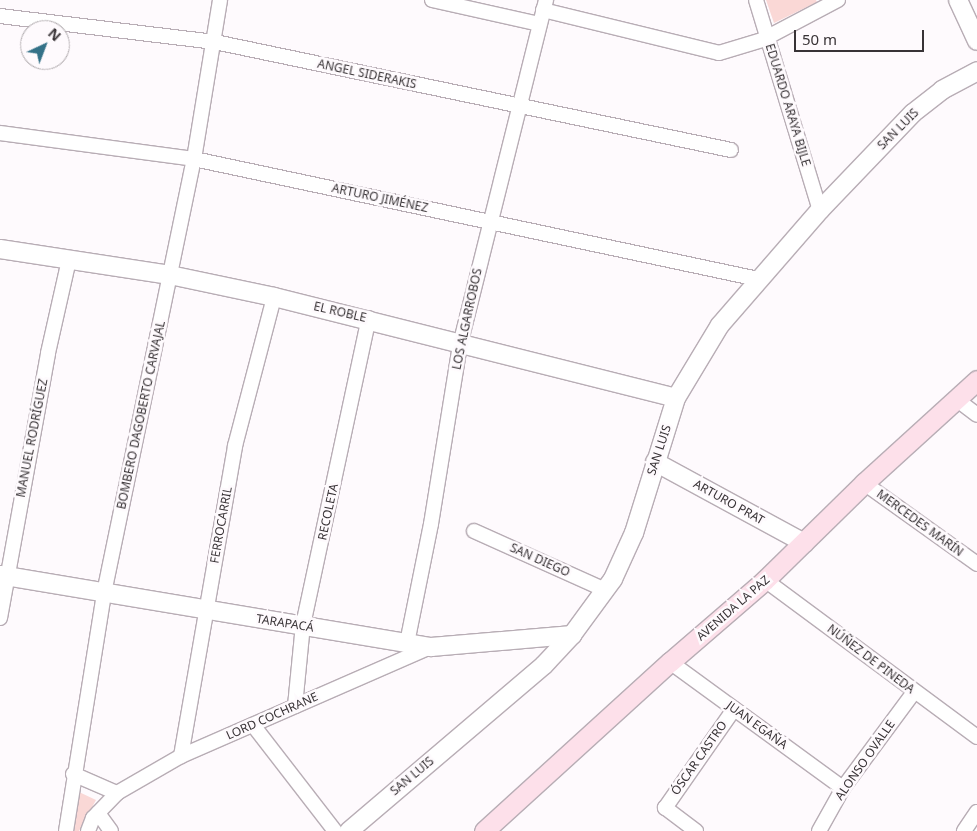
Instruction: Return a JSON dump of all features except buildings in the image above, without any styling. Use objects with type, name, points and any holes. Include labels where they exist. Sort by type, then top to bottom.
[{"type":"main road","name":"AVENIDA LA PAZ","points":[[484,831],[670,662],[766,580],[864,482],[977,380]]},
{"type":"street","name":"BOMBERO DAGOBERTO CARVAJAL","points":[[66,831],[73,774],[104,592],[194,159],[215,42],[220,0]]},
{"type":"street","points":[[432,0],[539,24]]},
{"type":"street","name":"EDUARDO ARAYA BIJLE","points":[[756,0],[820,210]]},
{"type":"street","points":[[958,0],[977,41]]},
{"type":"street","points":[[544,5],[719,54],[768,37],[828,2]]},
{"type":"street","name":"LOS ALGARROBOS","points":[[407,643],[431,524],[460,346],[544,5]]},
{"type":"street","name":"ANGEL SIDERAKIS","points":[[0,16],[215,42],[520,108],[731,150]]},
{"type":"street","name":"SAN LUIS","points":[[349,831],[544,665],[572,634],[605,590],[634,533],[676,398],[720,325],[758,279],[820,210],[913,113],[942,90],[977,71]]},
{"type":"street","name":"ARTURO JIMÉNEZ","points":[[0,133],[194,159],[758,279]]},
{"type":"street","name":"EL ROBLE","points":[[0,249],[170,275],[274,297],[369,318],[460,346],[676,398]]},
{"type":"street","name":"MANUEL RODRÍGUEZ","points":[[0,618],[3,576],[69,260]]},
{"type":"street","name":"FERROCARRIL","points":[[181,756],[235,446],[274,297]]},
{"type":"street","name":"RECOLETA","points":[[295,706],[303,625],[369,318]]},
{"type":"street","points":[[956,399],[977,415]]},
{"type":"street","name":"ARTURO PRAT","points":[[655,462],[804,543]]},
{"type":"street","name":"MERCEDES MARÍN","points":[[864,482],[977,564]]},
{"type":"street","name":"SAN DIEGO","points":[[474,531],[605,590]]},
{"type":"street","name":"TARAPACÁ","points":[[3,576],[431,646],[572,634]]},
{"type":"street","name":"NÚÑEZ DE PINEDA","points":[[766,580],[977,738]]},
{"type":"street","name":"LORD COCHRANE","points":[[88,831],[98,813],[117,793],[181,756],[431,646]]},
{"type":"street","name":"JUAN EGAÑA","points":[[670,662],[843,788]]},
{"type":"street","name":"ALONSO OVALLE","points":[[821,830],[843,788],[914,692]]},
{"type":"street","name":"ÓSCAR CASTRO","points":[[696,831],[665,808],[734,709]]},
{"type":"street","points":[[253,725],[335,831]]},
{"type":"street","points":[[73,774],[117,793]]},
{"type":"street","points":[[964,831],[977,812]]},
{"type":"street","points":[[98,813],[111,831]]},
{"type":"shaded area","points":[[766,0],[816,0],[817,2],[774,23]]},
{"type":"shaded area","points":[[79,792],[96,800],[79,831],[74,831]]}]
